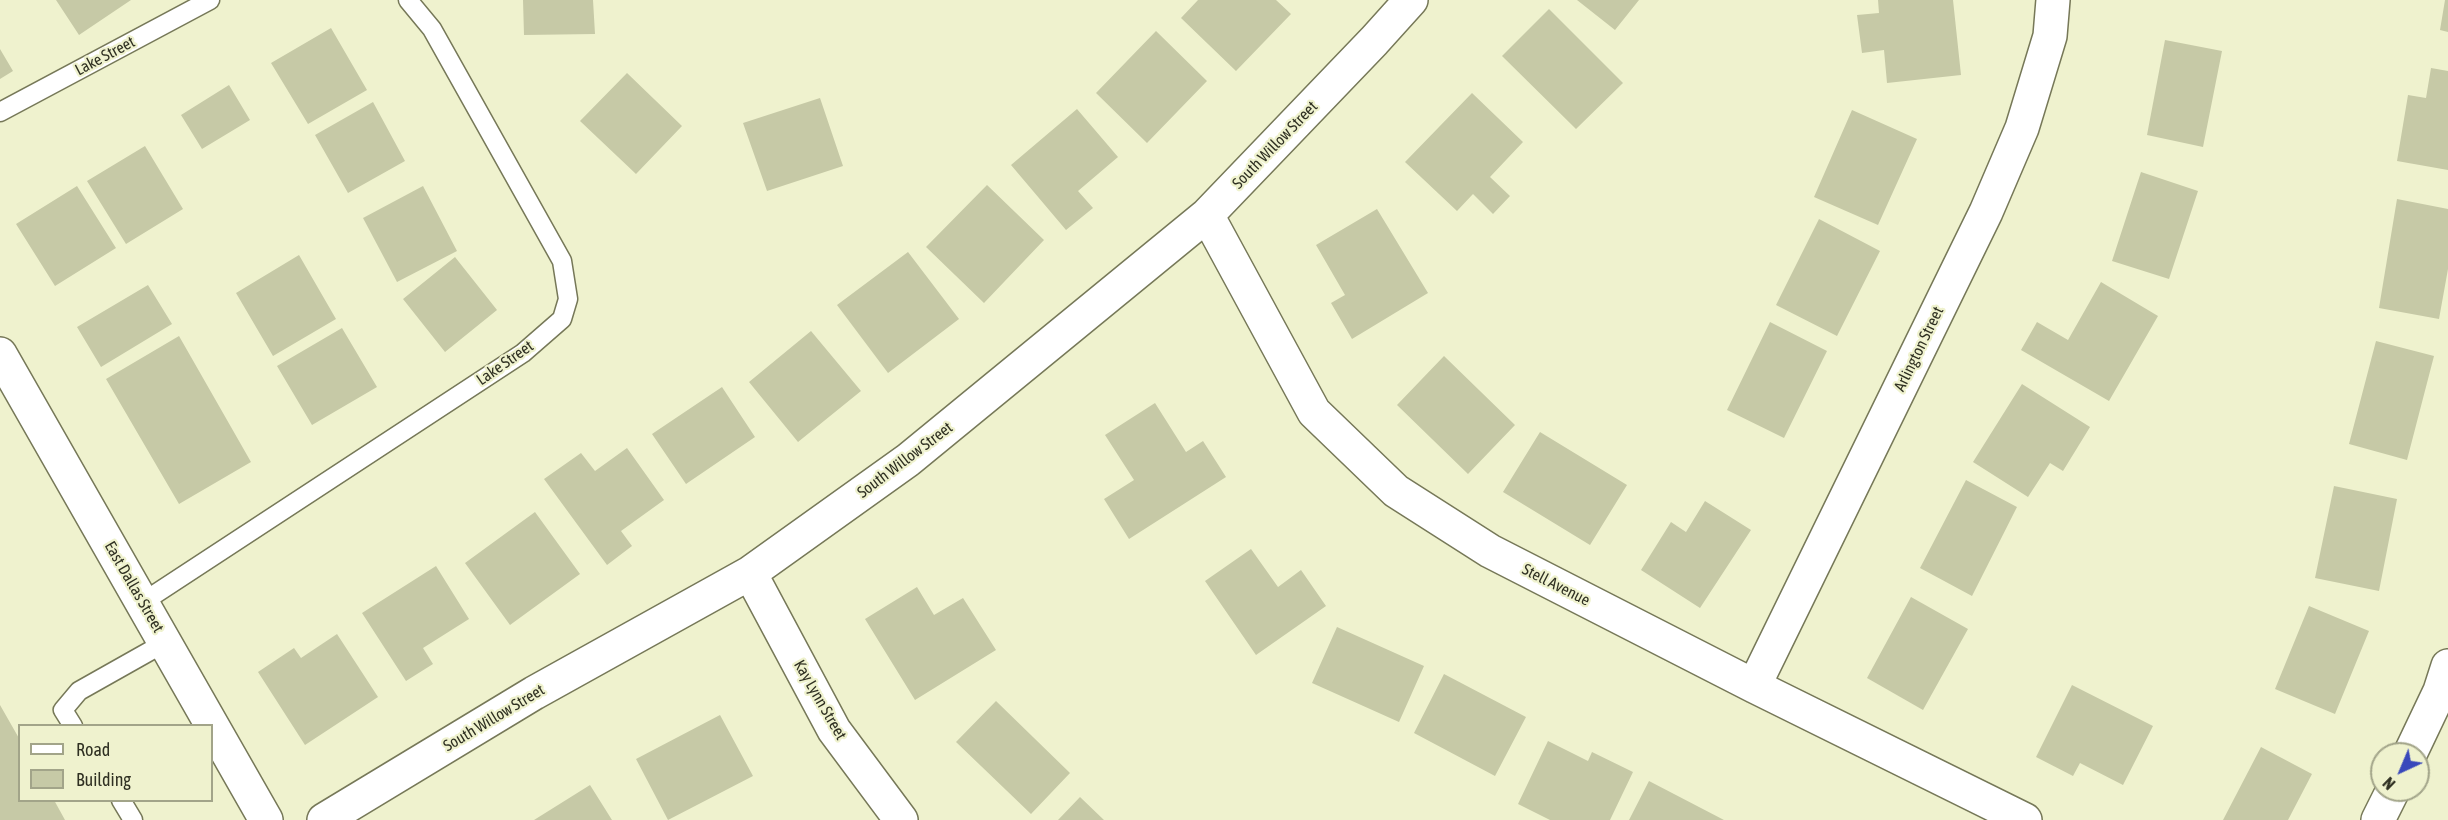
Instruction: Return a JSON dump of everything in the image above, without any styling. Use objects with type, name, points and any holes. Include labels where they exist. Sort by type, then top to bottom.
[{"type":"street","name":"South Willow Street","points":[[324,820],[534,693],[750,573],[908,460],[1207,214],[1411,0]]},
{"type":"street","name":"Arlington Street","points":[[1754,686],[1986,212],[2022,128],[2050,36],[2053,0]]},
{"type":"street","name":"Stell Avenue","points":[[1207,214],[1314,412],[1396,491],[1490,551],[1754,686],[2025,820]]},
{"type":"street","name":"East Dallas Street","points":[[0,354],[212,724]]},
{"type":"street","name":"Kay Lynn Street","points":[[750,573],[834,730],[901,820]]},
{"type":"street","points":[[2416,742],[2439,692],[2448,666]]},
{"type":"street","name":"East Dallas Street","points":[[213,726],[266,820]]},
{"type":"street","points":[[2378,820],[2386,802]]},
{"type":"lane","name":"Lake Street","points":[[0,111],[210,0]]},
{"type":"lane","name":"Lake Street","points":[[143,602],[523,353],[562,319],[568,299],[562,261],[432,29],[408,0]]},
{"type":"lane","points":[[72,724],[63,710],[79,691],[166,642]]},
{"type":"lane","points":[[122,802],[133,820]]},
{"type":"building","points":[[56,0],[131,0],[79,35]]},
{"type":"building","points":[[523,0],[593,0],[595,34],[524,35]]},
{"type":"building","points":[[1198,0],[1276,0],[1291,14],[1236,71],[1181,18]]},
{"type":"building","points":[[1577,0],[1639,0],[1615,30]]},
{"type":"building","points":[[1878,0],[1953,0],[1961,75],[1887,83],[1884,50],[1862,53],[1857,15],[1879,13]]},
{"type":"building","points":[[2445,0],[2448,0],[2448,32],[2440,30]]},
{"type":"building","points":[[1549,9],[1623,83],[1576,129],[1502,56]]},
{"type":"building","points":[[331,28],[367,90],[308,124],[271,63]]},
{"type":"building","points":[[1156,31],[1207,81],[1147,143],[1096,93]]},
{"type":"building","points":[[2165,40],[2222,51],[2203,147],[2147,135]]},
{"type":"building","points":[[0,49],[13,71],[0,79]]},
{"type":"building","points":[[2431,68],[2448,71],[2448,170],[2397,161],[2408,95],[2426,98]]},
{"type":"building","points":[[627,73],[682,126],[636,174],[580,121]]},
{"type":"building","points":[[229,85],[250,120],[202,149],[181,115]]},
{"type":"building","points":[[1472,93],[1523,142],[1490,177],[1510,196],[1493,214],[1473,194],[1457,211],[1405,162]]},
{"type":"building","points":[[820,98],[843,166],[767,191],[743,123]]},
{"type":"building","points":[[373,102],[405,161],[348,193],[315,135]]},
{"type":"building","points":[[1077,109],[1118,157],[1078,191],[1093,208],[1066,230],[1011,165]]},
{"type":"building","points":[[1852,110],[1917,139],[1878,225],[1814,197]]},
{"type":"building","points":[[145,146],[183,209],[126,244],[87,181]]},
{"type":"building","points":[[2141,172],[2198,191],[2169,279],[2112,261]]},
{"type":"building","points":[[987,185],[1044,240],[984,303],[926,247]]},
{"type":"building","points":[[77,186],[116,248],[55,286],[16,224]]},
{"type":"building","points":[[423,186],[457,251],[397,282],[363,218]]},
{"type":"building","points":[[2397,199],[2448,209],[2448,269],[2439,319],[2379,308]]},
{"type":"building","points":[[1377,209],[1428,293],[1352,339],[1331,303],[1345,295],[1316,245]]},
{"type":"building","points":[[1819,219],[1880,251],[1837,336],[1776,305]]},
{"type":"building","points":[[908,252],[959,319],[888,373],[837,305]]},
{"type":"building","points":[[299,255],[336,319],[273,356],[236,293]]},
{"type":"building","points":[[455,257],[497,310],[445,352],[403,299]]},
{"type":"building","points":[[2101,282],[2158,316],[2109,401],[2021,350],[2037,322],[2068,340]]},
{"type":"building","points":[[148,285],[172,324],[101,367],[77,327]]},
{"type":"building","points":[[1770,322],[1827,351],[1784,438],[1727,410]]},
{"type":"building","points":[[342,328],[377,387],[312,425],[277,366]]},
{"type":"building","points":[[811,331],[861,391],[798,442],[749,382]]},
{"type":"building","points":[[179,336],[251,462],[179,504],[106,379]]},
{"type":"building","points":[[2376,341],[2434,356],[2407,460],[2349,444]]},
{"type":"building","points":[[1444,356],[1515,425],[1468,474],[1397,405]]},
{"type":"building","points":[[2022,384],[2090,427],[2063,471],[2050,463],[2028,497],[1973,462]]},
{"type":"building","points":[[722,387],[755,437],[686,484],[652,434]]},
{"type":"building","points":[[1155,403],[1186,452],[1203,441],[1226,477],[1129,539],[1104,499],[1134,480],[1105,435]]},
{"type":"building","points":[[1540,432],[1627,485],[1590,545],[1503,492]]},
{"type":"building","points":[[627,448],[664,500],[621,531],[632,546],[607,565],[544,479],[581,453],[595,471]]},
{"type":"building","points":[[1966,480],[2017,507],[1972,596],[1920,568]]},
{"type":"building","points":[[2334,486],[2397,499],[2379,591],[2315,578]]},
{"type":"building","points":[[1705,501],[1751,530],[1700,608],[1641,570],[1671,522],[1686,532]]},
{"type":"building","points":[[535,512],[580,574],[510,625],[465,563]]},
{"type":"building","points":[[1251,549],[1278,587],[1301,570],[1326,606],[1256,655],[1205,581]]},
{"type":"building","points":[[436,566],[469,619],[423,648],[433,664],[406,681],[362,613]]},
{"type":"building","points":[[917,587],[934,615],[963,598],[996,650],[915,700],[865,619]]},
{"type":"building","points":[[1911,597],[1968,629],[1923,710],[1867,678]]},
{"type":"building","points":[[2309,606],[2369,631],[2335,714],[2275,689]]},
{"type":"building","points":[[1337,627],[1424,666],[1399,722],[1312,683]]},
{"type":"building","points":[[337,634],[378,697],[305,745],[258,672],[294,648],[301,658]]},
{"type":"building","points":[[1444,674],[1526,717],[1495,776],[1414,733]]},
{"type":"building","points":[[2072,685],[2153,726],[2123,785],[2080,763],[2073,776],[2036,757]]},
{"type":"building","points":[[996,701],[1070,773],[1031,814],[956,742]]},
{"type":"building","points":[[0,705],[18,736],[18,802],[55,802],[65,820],[0,820]]},
{"type":"building","points":[[720,715],[753,776],[668,820],[636,759]]},
{"type":"building","points":[[1548,741],[1588,761],[1592,752],[1633,772],[1610,820],[1550,820],[1518,804]]},
{"type":"building","points":[[2261,747],[2312,774],[2288,820],[2223,820]]},
{"type":"building","points":[[1649,781],[1724,820],[1629,820]]},
{"type":"building","points":[[590,785],[612,820],[534,820]]},
{"type":"building","points":[[1080,797],[1104,820],[1058,820]]}]
